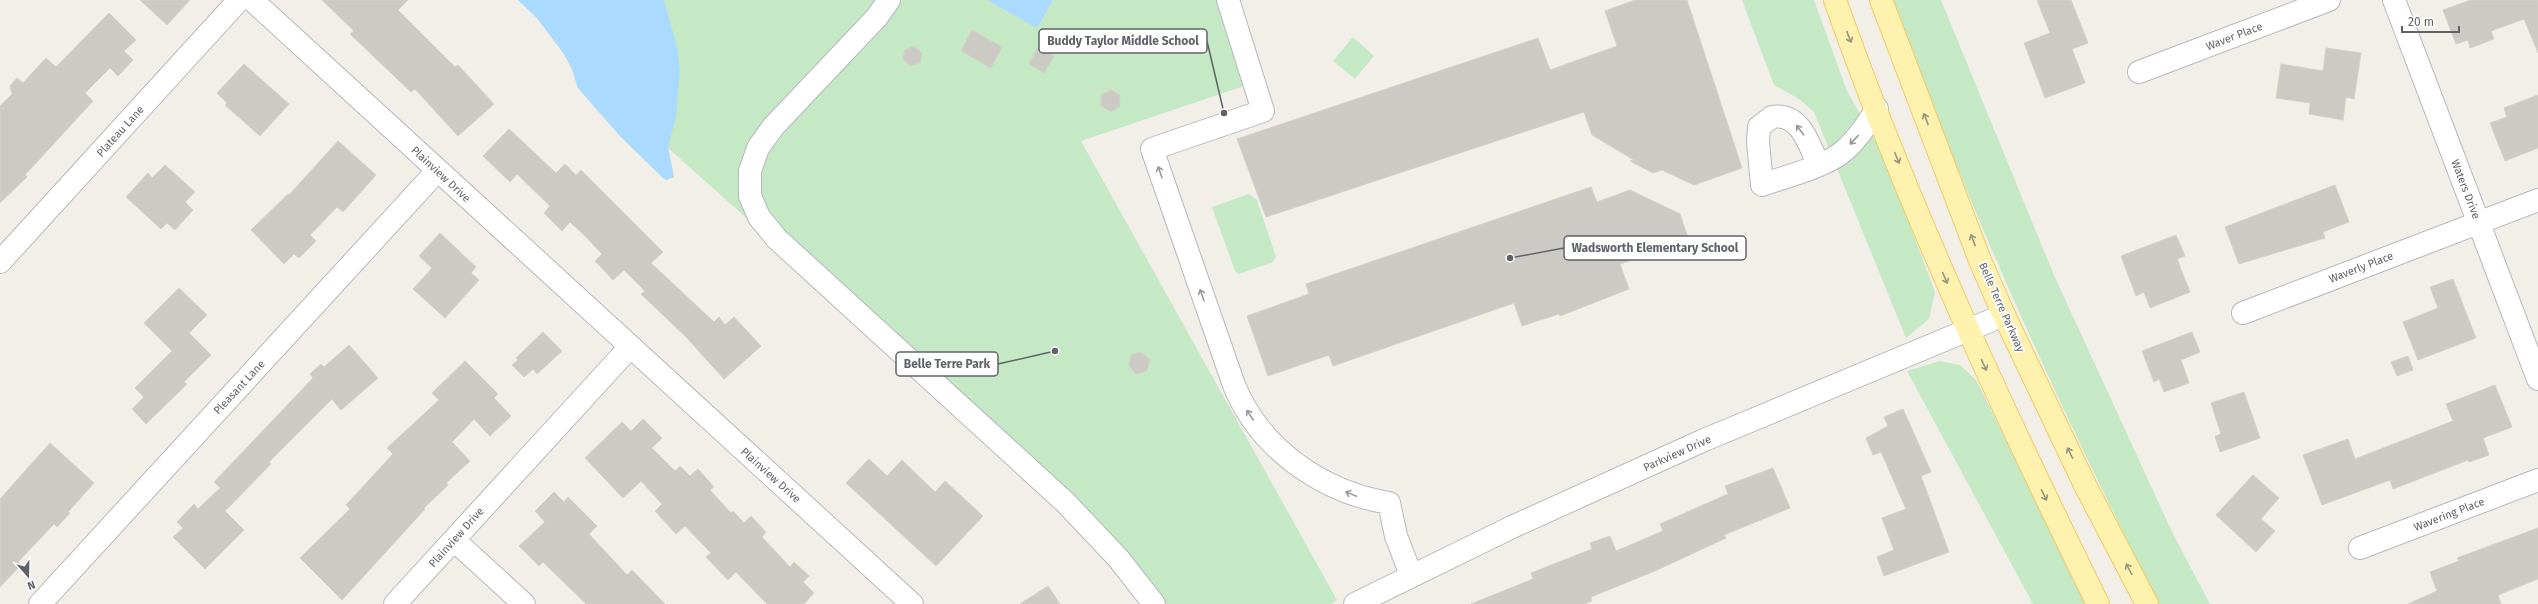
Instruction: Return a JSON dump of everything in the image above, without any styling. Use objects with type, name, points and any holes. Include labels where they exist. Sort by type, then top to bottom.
[{"type":"main road","points":[[1835,0],[1877,109],[1967,329],[2030,466],[2098,604]]},
{"type":"main road","name":"Belle Terre Parkway","points":[[1881,0],[1981,263],[2004,315],[2085,485],[2147,604]]},
{"type":"street","name":"Plateau Lane","points":[[0,262],[239,0]]},
{"type":"street","name":"Plainview Drive","points":[[252,0],[437,171],[912,604]]},
{"type":"street","points":[[889,0],[877,17],[761,143],[750,177],[750,196],[753,207],[777,239],[1065,502],[1118,558],[1154,604]]},
{"type":"street","points":[[1228,0],[1263,111],[1152,149],[1234,385],[1256,423],[1268,439],[1284,454],[1333,487],[1361,499],[1389,503],[1396,536],[1411,575]]},
{"type":"street","name":"Waver Place","points":[[2139,72],[2329,0]]},
{"type":"street","name":"Waters Drive","points":[[2394,0],[2538,379]]},
{"type":"street","points":[[1818,164],[1804,135],[1794,122],[1784,117],[1767,119],[1757,134],[1762,185],[1832,159],[1848,146],[1877,109]]},
{"type":"street","name":"Pleasant Lane","points":[[40,604],[437,171]]},
{"type":"street","name":"Waverly Place","points":[[2243,312],[2538,200]]},
{"type":"street","name":"Parkview Drive","points":[[1355,604],[1411,575],[1702,441],[1967,329],[2004,315]]},
{"type":"street","name":"Plainview Drive","points":[[395,604],[630,347]]},
{"type":"street","name":"Wavering Place","points":[[2360,548],[2538,480]]},
{"type":"street","points":[[454,540],[524,604]]},
{"type":"green space","points":[[518,0],[1217,0],[1244,86],[1081,141],[1337,600],[1331,604],[1166,604],[1141,571],[668,148],[674,177],[666,180],[662,177],[620,136],[578,88],[572,69],[564,54],[537,18]]},
{"type":"green space","points":[[1742,0],[1814,0],[1847,91],[1883,154],[1935,292],[1929,319],[1906,338],[1814,112],[1799,99],[1774,85]]},
{"type":"green space","points":[[1893,0],[1941,0],[2053,273],[2173,534],[2210,604],[2159,604],[2086,456],[2017,306],[1952,154]]},
{"type":"green space","points":[[1353,37],[1374,56],[1355,79],[1333,61]]},
{"type":"green space","points":[[1249,194],[1257,200],[1276,257],[1273,262],[1239,274],[1235,271],[1212,207]]},
{"type":"green space","points":[[1940,361],[1960,365],[1976,380],[2088,604],[2033,604],[1907,371]]},
{"type":"water","points":[[518,0],[664,0],[677,47],[680,70],[676,117],[668,147],[674,177],[666,180],[662,177],[620,136],[578,88],[572,69],[564,54],[537,18]]},
{"type":"water","points":[[987,0],[1053,0],[1037,28]]},
{"type":"building","points":[[140,0],[190,0],[167,25]]},
{"type":"building","points":[[322,0],[408,0],[398,10],[455,67],[458,65],[494,104],[458,136],[415,89],[411,92],[350,34],[354,31]]},
{"type":"building","points":[[1635,0],[1687,0],[1742,168],[1694,185],[1662,170],[1653,173],[1630,161],[1634,160],[1592,135],[1584,112],[1266,217],[1237,139],[1538,38],[1550,70],[1617,46],[1605,11]]},
{"type":"building","points":[[2037,0],[2071,0],[2088,43],[2072,49],[2085,83],[2045,98],[2024,43],[2050,33]]},
{"type":"building","points":[[2471,0],[2538,0],[2538,53],[2524,19],[2491,31],[2494,39],[2470,48],[2468,40],[2456,44],[2443,10]]},
{"type":"building","points":[[109,13],[136,40],[124,51],[133,60],[118,76],[110,68],[85,93],[93,101],[25,175],[27,177],[0,203],[0,106],[12,94],[10,86],[17,78],[23,83],[46,58],[56,67]]},
{"type":"building","points":[[972,30],[1002,47],[991,68],[961,51]]},
{"type":"building","points":[[914,46],[922,53],[920,63],[910,66],[903,59],[905,50]]},
{"type":"building","points":[[1038,47],[1054,56],[1044,73],[1029,64]]},
{"type":"building","points":[[2326,48],[2361,53],[2354,99],[2346,97],[2343,120],[2309,114],[2310,103],[2276,98],[2281,64],[2323,71]]},
{"type":"building","points":[[244,64],[289,104],[260,136],[225,105],[227,103],[217,93]]},
{"type":"building","points":[[1111,90],[1120,95],[1120,106],[1111,112],[1101,106],[1101,95]]},
{"type":"building","points":[[2538,95],[2538,148],[2505,161],[2490,123],[2507,117],[2504,108]]},
{"type":"building","points":[[509,129],[556,173],[565,164],[576,175],[581,170],[663,252],[651,263],[714,322],[719,317],[725,325],[734,317],[761,346],[724,379],[686,337],[641,294],[645,291],[624,270],[613,280],[595,261],[602,254],[586,237],[570,222],[562,231],[544,213],[550,206],[517,174],[510,182],[483,156]]},
{"type":"building","points":[[338,141],[376,175],[343,212],[337,207],[310,235],[316,241],[299,258],[294,254],[284,264],[251,230],[288,194],[289,195]]},
{"type":"building","points":[[165,165],[195,192],[185,202],[193,210],[175,230],[167,223],[161,229],[126,197],[148,173],[152,178]]},
{"type":"building","points":[[2335,185],[2349,222],[2323,232],[2325,238],[2239,264],[2225,227]]},
{"type":"building","points":[[1591,187],[1597,202],[1630,190],[1680,214],[1689,241],[1620,264],[1629,289],[1560,316],[1559,314],[1522,326],[1514,303],[1333,366],[1329,355],[1268,376],[1247,316],[1309,294],[1306,284]]},
{"type":"building","points":[[440,233],[476,267],[471,273],[479,280],[445,318],[413,289],[432,268],[419,256]]},
{"type":"building","points":[[2176,235],[2185,256],[2177,259],[2190,292],[2150,308],[2144,292],[2136,296],[2121,256]]},
{"type":"building","points":[[2453,279],[2476,338],[2418,360],[2403,322],[2438,308],[2430,287]]},
{"type":"building","points":[[179,288],[207,315],[189,333],[211,355],[184,382],[187,384],[146,424],[132,409],[144,397],[135,388],[172,351],[144,323]]},
{"type":"building","points":[[543,332],[562,351],[537,374],[533,369],[524,377],[512,365],[518,360],[516,358]]},
{"type":"building","points":[[2192,332],[2200,352],[2181,360],[2189,383],[2164,392],[2159,379],[2154,382],[2142,351]]},
{"type":"building","points":[[349,345],[378,378],[341,410],[332,399],[269,462],[271,464],[225,511],[244,530],[205,569],[173,537],[183,528],[177,522],[194,504],[198,509],[220,488],[214,482],[313,378],[310,374],[321,364],[324,367]]},
{"type":"building","points":[[1141,352],[1150,360],[1147,371],[1136,374],[1129,366],[1131,355]]},
{"type":"building","points":[[2408,356],[2413,370],[2397,376],[2391,362]]},
{"type":"building","points":[[465,361],[498,394],[494,398],[511,416],[490,436],[474,419],[452,442],[470,461],[446,483],[448,485],[424,508],[425,509],[342,600],[300,558],[350,509],[346,505],[393,454],[387,448],[439,400],[432,393]]},
{"type":"building","points":[[2495,385],[2512,427],[2483,438],[2489,455],[2469,462],[2468,460],[2393,489],[2390,480],[2322,505],[2303,455],[2348,439],[2355,459],[2453,421],[2446,404]]},
{"type":"building","points":[[2244,392],[2260,438],[2220,452],[2215,436],[2221,434],[2211,403]]},
{"type":"building","points":[[1903,409],[1931,472],[1921,476],[1949,552],[1884,576],[1877,557],[1894,550],[1882,518],[1906,509],[1881,452],[1873,455],[1866,438],[1888,426],[1884,417]]},
{"type":"building","points":[[643,419],[662,438],[652,448],[675,471],[680,466],[690,476],[698,469],[714,487],[710,490],[731,513],[733,511],[744,523],[751,516],[766,532],[762,537],[790,567],[794,562],[809,576],[803,582],[814,593],[804,604],[767,604],[736,572],[728,580],[706,557],[711,553],[685,526],[676,534],[655,511],[662,504],[641,481],[623,498],[585,458],[622,422],[631,431]]},
{"type":"building","points":[[50,443],[94,483],[68,512],[70,513],[57,527],[54,524],[18,562],[21,565],[0,587],[0,499]]},
{"type":"building","points":[[869,459],[887,476],[902,460],[935,492],[945,481],[983,516],[936,566],[846,483]]},
{"type":"building","points":[[1773,468],[1790,508],[1724,535],[1726,538],[1657,570],[1591,597],[1592,601],[1584,604],[1471,604],[1533,579],[1531,573],[1592,549],[1590,543],[1610,536],[1616,551],[1663,531],[1660,524],[1728,494],[1725,486]]},
{"type":"building","points":[[2253,475],[2279,498],[2261,519],[2275,531],[2256,552],[2216,515]]},
{"type":"building","points":[[554,492],[564,502],[568,497],[597,526],[589,534],[627,575],[632,570],[665,604],[586,604],[543,562],[539,566],[519,546],[545,522],[535,511]]},
{"type":"building","points":[[2538,528],[2538,579],[2498,595],[2501,604],[2408,604],[2437,591],[2430,572],[2459,561],[2457,558]]},
{"type":"building","points":[[1048,586],[1060,604],[1020,604]]},
{"type":"place","name":"Buddy Taylor Middle School","points":[[1224,113]]},
{"type":"place","name":"Wadsworth Elementary School","points":[[1510,258]]},
{"type":"place","name":"Belle Terre Park","points":[[1055,351]]}]
